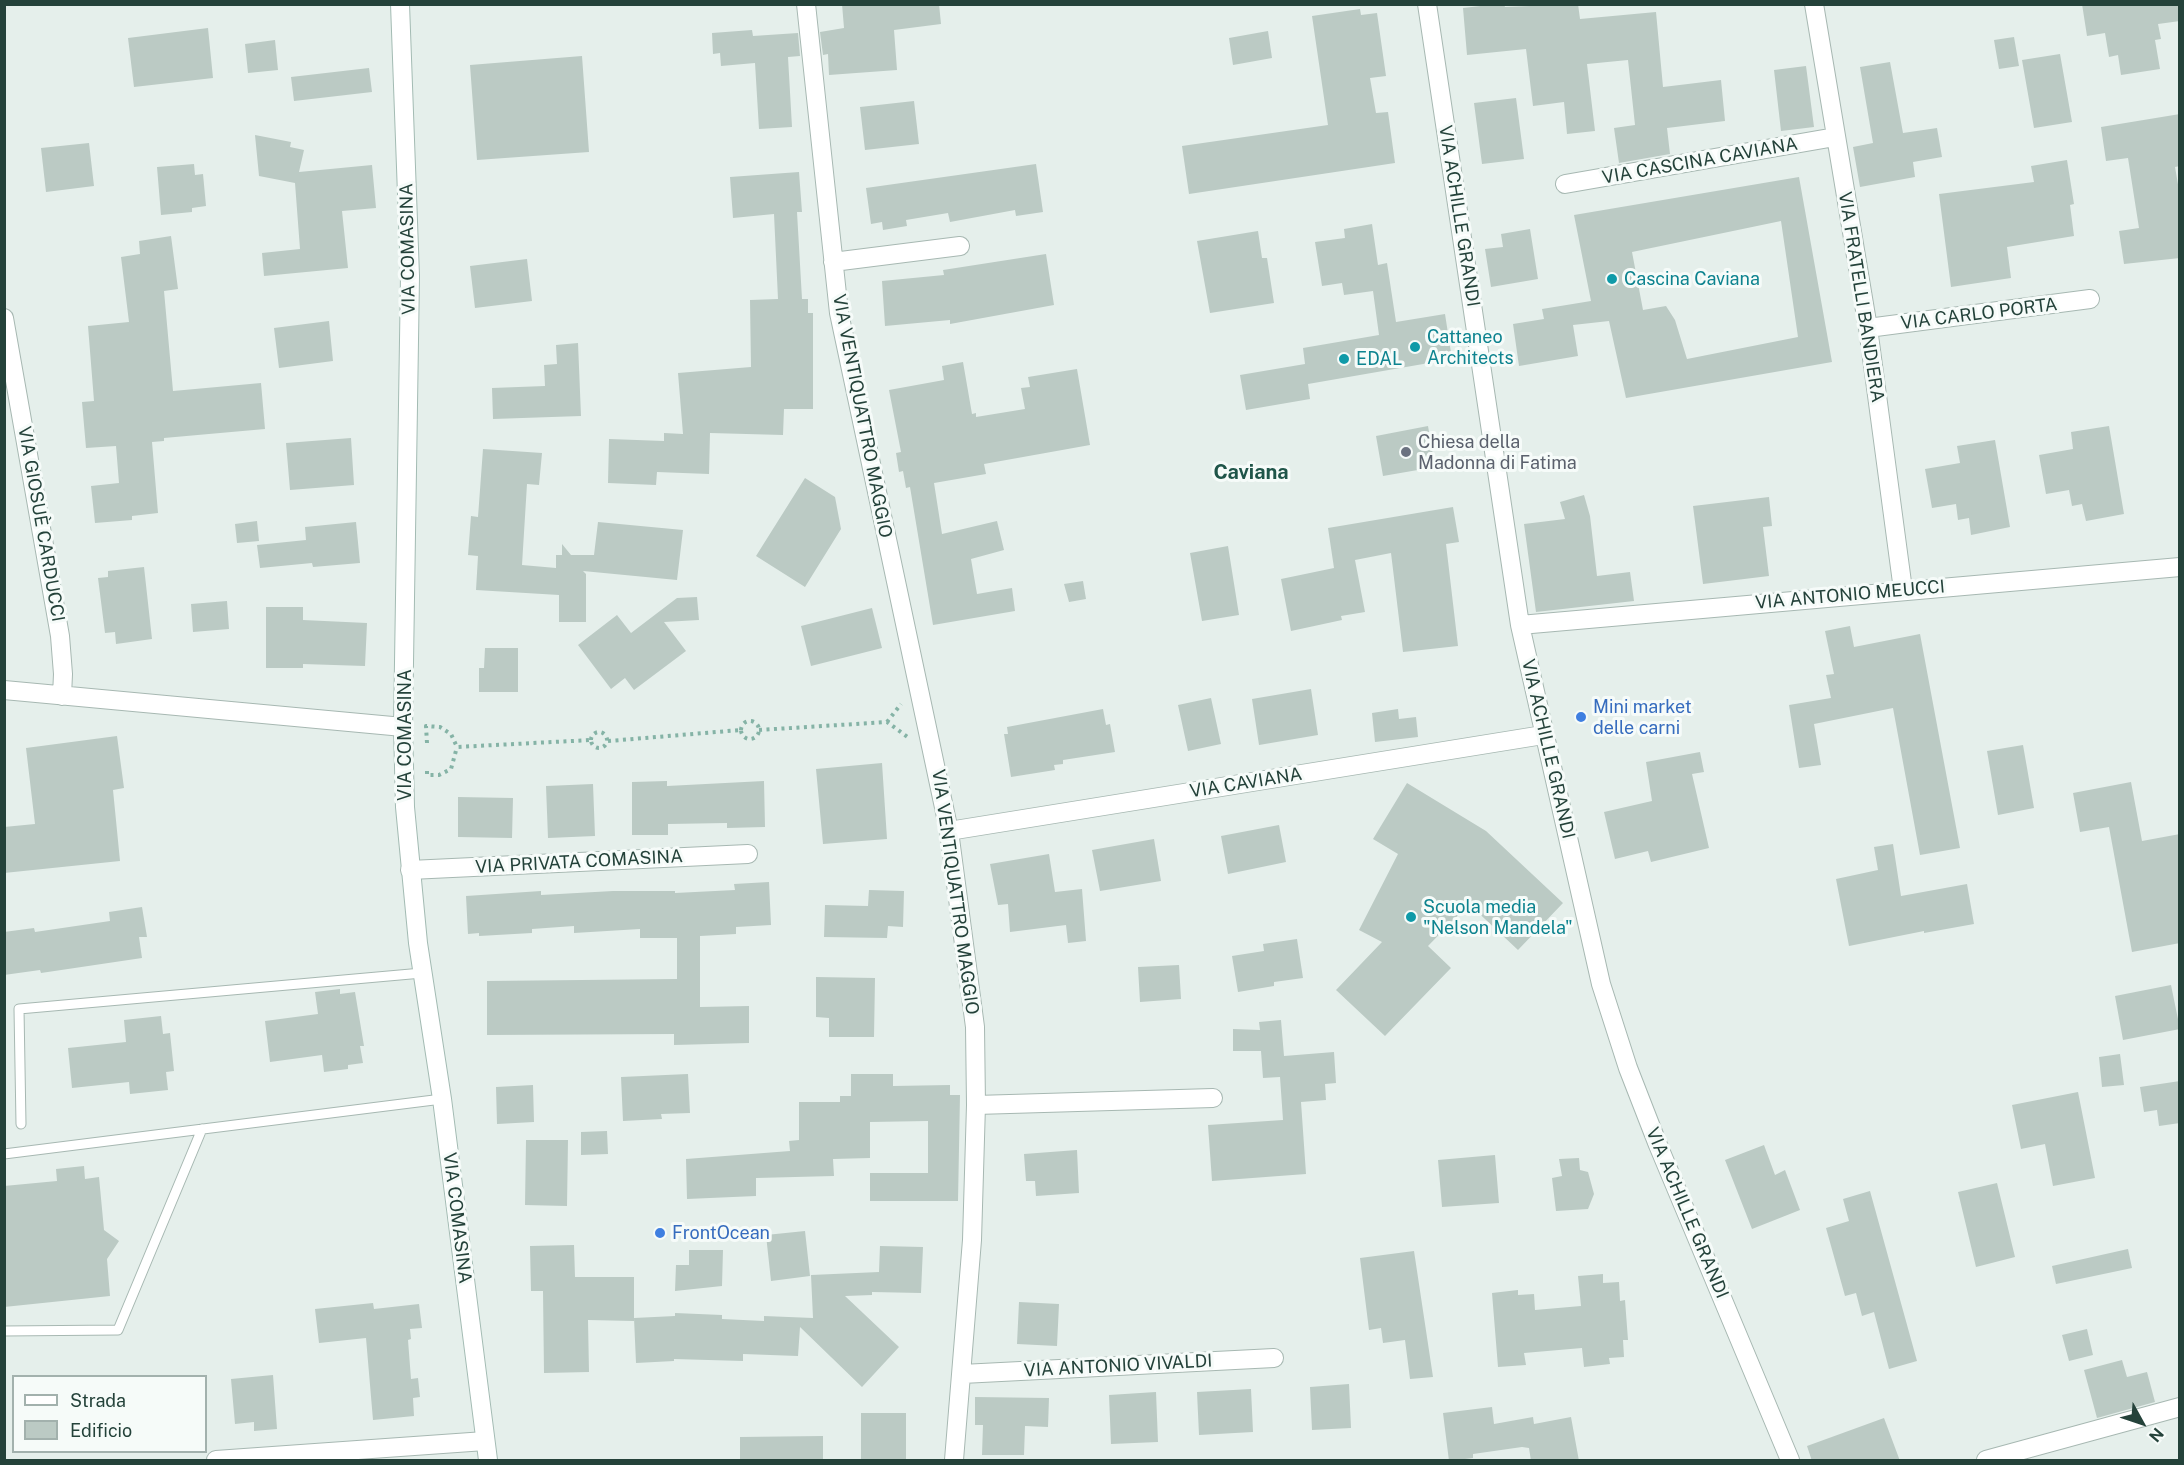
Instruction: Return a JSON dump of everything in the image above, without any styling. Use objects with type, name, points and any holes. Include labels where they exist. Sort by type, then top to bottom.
[{"type":"street","name":"VIA COMASINA","points":[[400,4],[410,276],[403,726],[410,870],[488,1461]]},
{"type":"street","name":"VIA VENTIQUATTRO MAGGIO","points":[[806,4],[839,313],[949,831],[975,1027],[976,1105],[972,1240],[954,1461]]},
{"type":"street","name":"VIA ACHILLE GRANDI","points":[[1427,4],[1520,625],[1601,984],[1628,1068],[1790,1461]]},
{"type":"street","name":"VIA FRATELLI BANDIERA","points":[[1814,4],[1868,328],[1903,590]]},
{"type":"street","name":"VIA CASCINA CAVIANA","points":[[1565,184],[1835,137]]},
{"type":"street","points":[[833,262],[960,246]]},
{"type":"street","name":"VIA CARLO PORTA","points":[[1868,328],[2090,299]]},
{"type":"street","name":"VIA GIOSUÈ CARDUCCI","points":[[4,318],[60,636],[62,696]]},
{"type":"street","name":"VIA ANTONIO MEUCCI","points":[[1520,625],[2180,567]]},
{"type":"street","points":[[4,690],[403,726]]},
{"type":"street","name":"VIA CAVIANA","points":[[949,831],[1543,735]]},
{"type":"street","name":"VIA PRIVATA COMASINA","points":[[410,870],[748,854]]},
{"type":"street","points":[[976,1105],[1213,1098]]},
{"type":"street","name":"VIA ANTONIO VIVALDI","points":[[962,1374],[1274,1358]]},
{"type":"street","points":[[1986,1461],[2180,1407]]},
{"type":"street","points":[[216,1461],[485,1441]]},
{"type":"lane","points":[[21,1124],[19,1009],[422,973]]},
{"type":"lane","points":[[4,1154],[442,1099]]},
{"type":"lane","points":[[4,1332],[118,1330],[202,1129]]},
{"type":"path","points":[[751,720],[757,724],[759,730],[757,736],[752,739],[745,738],[741,730],[745,722],[751,720]]},
{"type":"path","points":[[759,730],[886,722],[906,737],[915,740],[930,738]]},
{"type":"path","points":[[427,746],[426,726],[440,727],[451,734],[457,747],[451,769],[439,775],[427,775],[427,766]]},
{"type":"path","points":[[608,741],[741,730]]},
{"type":"path","points":[[599,732],[606,734],[608,741],[606,747],[599,749],[593,747],[591,740],[593,734],[599,732]]},
{"type":"path","points":[[457,747],[591,740]]},
{"type":"building","points":[[842,4],[939,4],[941,24],[894,30],[897,70],[829,75],[828,54],[823,55],[820,32],[844,28]]},
{"type":"building","points":[[1504,4],[1505,7],[1578,4],[1580,19],[1656,12],[1663,87],[1721,80],[1725,121],[1667,128],[1670,154],[1619,163],[1614,128],[1635,125],[1628,60],[1587,64],[1595,131],[1567,134],[1564,102],[1533,106],[1526,49],[1467,55],[1463,8]]},
{"type":"building","points":[[2082,4],[2180,4],[2180,21],[2158,24],[2161,39],[2155,40],[2160,69],[2121,75],[2118,55],[2109,57],[2105,33],[2087,36]]},
{"type":"building","points":[[1360,9],[1361,15],[1377,13],[1386,76],[1370,78],[1376,113],[1388,112],[1395,163],[1189,194],[1182,146],[1328,125],[1312,16]]},
{"type":"building","points":[[208,28],[213,78],[134,87],[128,38]]},
{"type":"building","points":[[752,30],[753,36],[798,33],[800,56],[788,57],[792,127],[759,129],[755,63],[721,66],[720,53],[713,54],[712,33]]},
{"type":"building","points":[[1268,31],[1272,58],[1233,65],[1229,38]]},
{"type":"building","points":[[2014,37],[2019,66],[1999,69],[1994,40]]},
{"type":"building","points":[[275,40],[278,70],[248,73],[245,44]]},
{"type":"building","points":[[2060,54],[2072,122],[2034,128],[2022,60]]},
{"type":"building","points":[[582,56],[589,152],[477,160],[470,65]]},
{"type":"building","points":[[1890,62],[1903,133],[1937,128],[1942,157],[1913,162],[1915,177],[1860,187],[1853,147],[1873,143],[1860,67]]},
{"type":"building","points":[[1806,66],[1814,127],[1781,131],[1774,70]]},
{"type":"building","points":[[369,68],[372,92],[294,101],[291,77]]},
{"type":"building","points":[[1516,98],[1524,159],[1482,164],[1474,103]]},
{"type":"building","points":[[914,101],[919,144],[865,150],[860,107]]},
{"type":"building","points":[[2180,114],[2180,166],[2175,167],[2180,196],[2180,258],[2124,264],[2119,231],[2139,228],[2128,158],[2106,161],[2101,127]]},
{"type":"building","points":[[255,135],[291,142],[290,147],[304,150],[299,172],[372,165],[376,208],[342,211],[348,268],[264,276],[262,253],[300,249],[295,183],[259,176]]},
{"type":"building","points":[[89,143],[94,186],[46,192],[41,148]]},
{"type":"building","points":[[2067,160],[2074,204],[2070,205],[2074,236],[2007,247],[2011,278],[1951,287],[1939,194],[2034,182],[2031,166]]},
{"type":"building","points":[[194,164],[195,175],[203,174],[206,206],[192,208],[192,212],[161,215],[157,167]]},
{"type":"building","points":[[1036,164],[1043,212],[1016,216],[1015,210],[950,222],[948,213],[906,220],[907,226],[883,230],[882,222],[871,224],[866,188]]},
{"type":"building","points":[[799,172],[802,212],[797,212],[802,299],[808,299],[808,313],[813,313],[813,409],[784,409],[783,435],[710,433],[709,474],[657,472],[656,485],[608,483],[609,439],[664,441],[664,433],[683,434],[678,373],[751,367],[750,300],[778,299],[774,214],[733,218],[730,177]]},
{"type":"building","name":"Cascina Caviana","points":[[1799,177],[1832,362],[1626,398],[1609,321],[1573,325],[1578,356],[1519,366],[1513,324],[1544,319],[1542,309],[1591,301],[1574,215]],"holes":[[[1781,221],[1798,337],[1687,359],[1675,320],[1666,306],[1643,310],[1632,252]]]},
{"type":"building","points":[[1372,224],[1378,265],[1387,263],[1396,322],[1445,314],[1452,359],[1308,384],[1310,399],[1246,410],[1240,375],[1305,364],[1303,348],[1379,335],[1373,291],[1344,295],[1342,283],[1322,286],[1315,242],[1345,238],[1344,229]]},
{"type":"building","points":[[1530,229],[1538,279],[1491,287],[1485,249],[1503,247],[1501,234]]},
{"type":"building","points":[[1258,231],[1262,258],[1267,258],[1274,303],[1210,313],[1197,241]]},
{"type":"building","points":[[171,236],[178,289],[164,291],[173,391],[261,383],[265,429],[164,438],[164,441],[152,442],[158,513],[132,516],[132,520],[95,523],[91,486],[119,483],[116,446],[86,448],[82,402],[94,401],[88,326],[129,322],[121,257],[140,254],[139,241]]},
{"type":"building","points":[[1046,254],[1054,305],[950,324],[950,320],[885,326],[882,281],[944,275],[943,270]]},
{"type":"building","points":[[527,259],[532,301],[475,308],[470,266]]},
{"type":"building","points":[[329,321],[333,361],[279,368],[274,328]]},
{"type":"building","points":[[578,343],[581,416],[493,419],[492,388],[545,386],[544,365],[557,364],[556,345]]},
{"type":"building","points":[[963,362],[972,414],[976,413],[976,417],[1025,409],[1021,388],[1030,387],[1028,377],[1077,369],[1090,445],[984,464],[986,474],[934,483],[942,534],[997,521],[1004,550],[971,559],[977,594],[1012,588],[1015,611],[933,625],[910,487],[906,488],[903,471],[899,472],[896,453],[901,452],[889,390],[944,380],[942,366]]},
{"type":"building","name":"Chiesa della Madonna di Fatima","points":[[1428,426],[1435,467],[1383,476],[1376,436]]},
{"type":"building","points":[[2109,426],[2124,514],[2086,521],[2082,504],[2072,506],[2069,490],[2046,494],[2039,455],[2073,449],[2071,432]]},
{"type":"building","points":[[351,438],[354,485],[290,490],[286,443]]},
{"type":"building","points":[[1995,440],[2010,527],[1971,535],[1969,518],[1958,520],[1956,504],[1932,508],[1925,469],[1960,463],[1957,446]]},
{"type":"building","points":[[483,449],[542,453],[539,485],[527,484],[522,565],[556,568],[556,555],[562,555],[562,544],[571,555],[594,555],[598,522],[683,530],[677,580],[583,571],[586,574],[586,622],[559,622],[559,595],[476,590],[478,556],[468,555],[471,516],[478,517]]},
{"type":"building","points":[[805,478],[835,497],[841,529],[805,587],[756,556]]},
{"type":"building","points":[[1584,495],[1590,516],[1597,576],[1630,572],[1634,601],[1536,612],[1524,524],[1565,519],[1560,502]]},
{"type":"building","points":[[1769,497],[1772,526],[1763,527],[1769,576],[1703,584],[1693,506]]},
{"type":"building","points":[[1453,507],[1459,542],[1446,544],[1458,646],[1403,652],[1391,553],[1355,560],[1365,612],[1341,616],[1342,620],[1291,631],[1281,579],[1334,568],[1328,528]]},
{"type":"building","points":[[257,521],[259,541],[237,543],[235,524]]},
{"type":"building","points":[[356,522],[360,563],[313,567],[312,563],[260,568],[257,545],[306,540],[305,527]]},
{"type":"building","points":[[1228,546],[1239,615],[1202,621],[1190,553]]},
{"type":"building","points":[[144,567],[152,639],[116,644],[115,632],[105,633],[98,578],[108,577],[108,571]]},
{"type":"building","points":[[1083,581],[1086,599],[1069,602],[1064,584]]},
{"type":"building","points":[[697,597],[699,620],[664,622],[686,651],[634,690],[625,678],[611,689],[578,645],[617,615],[631,633],[677,598]]},
{"type":"building","points":[[227,601],[229,629],[193,632],[191,604]]},
{"type":"building","points":[[266,607],[303,607],[303,620],[367,623],[365,666],[303,664],[303,668],[266,668]]},
{"type":"building","points":[[872,608],[882,648],[811,666],[801,626]]},
{"type":"building","points":[[1850,626],[1854,647],[1920,634],[1960,848],[1920,855],[1893,708],[1814,724],[1821,765],[1799,768],[1789,705],[1831,698],[1826,675],[1834,674],[1825,631]]},
{"type":"building","points":[[485,648],[518,648],[518,692],[479,692],[479,668],[484,668]]},
{"type":"building","points":[[1311,689],[1318,735],[1259,745],[1252,699]]},
{"type":"building","points":[[1211,698],[1221,744],[1188,751],[1178,705]]},
{"type":"building","points":[[1103,709],[1106,725],[1110,724],[1115,752],[1063,760],[1063,764],[1054,765],[1055,770],[1011,777],[1004,734],[1008,734],[1007,727]]},
{"type":"building","points":[[1398,709],[1399,719],[1416,717],[1418,737],[1375,742],[1372,713]]},
{"type":"building","points":[[117,736],[124,788],[113,790],[120,861],[4,873],[4,827],[35,824],[26,748]]},
{"type":"building","points":[[2023,745],[2034,808],[1998,815],[1987,751]]},
{"type":"building","points":[[1700,752],[1704,772],[1692,774],[1709,848],[1651,862],[1648,851],[1615,859],[1604,812],[1652,801],[1646,762]]},
{"type":"building","points":[[882,763],[887,839],[823,844],[816,769]]},
{"type":"building","points":[[667,781],[667,786],[764,781],[765,827],[727,828],[727,823],[668,824],[668,835],[632,835],[632,782]]},
{"type":"building","points":[[2131,782],[2142,841],[2180,834],[2180,943],[2132,952],[2109,827],[2080,832],[2073,793]]},
{"type":"building","name":"Scuola media \"Nelson Mandela\"","points":[[1407,783],[1486,831],[1563,903],[1518,950],[1469,904],[1428,946],[1451,968],[1385,1036],[1336,990],[1382,942],[1359,930],[1398,854],[1373,839]]},
{"type":"building","points":[[593,784],[595,836],[548,838],[546,786]]},
{"type":"building","points":[[458,797],[513,798],[512,838],[458,837]]},
{"type":"building","points":[[1279,825],[1286,862],[1228,874],[1221,836]]},
{"type":"building","points":[[1154,839],[1161,881],[1100,891],[1092,850]]},
{"type":"building","points":[[1893,844],[1901,896],[1967,884],[1974,924],[1849,946],[1836,879],[1878,870],[1874,847]]},
{"type":"building","points":[[1049,854],[1055,892],[1082,889],[1086,941],[1068,943],[1066,925],[1010,932],[1008,904],[998,905],[990,864]]},
{"type":"building","points":[[769,882],[771,925],[736,927],[736,934],[700,936],[700,1007],[749,1006],[749,1043],[674,1045],[674,1034],[487,1035],[487,981],[677,979],[677,938],[640,938],[640,929],[574,933],[574,926],[532,929],[532,933],[479,936],[479,933],[468,934],[466,896],[541,891],[541,895],[613,891],[675,891],[675,893],[735,890],[734,884]]},
{"type":"building","points":[[869,890],[904,891],[903,927],[888,926],[887,938],[824,937],[825,905],[868,906]]},
{"type":"building","points":[[142,907],[147,937],[139,937],[142,958],[41,973],[40,970],[4,975],[4,932],[34,928],[35,932],[110,921],[109,912]]},
{"type":"building","points":[[1297,939],[1303,978],[1274,982],[1274,986],[1238,992],[1232,956],[1264,951],[1263,944]]},
{"type":"building","points":[[1179,965],[1181,999],[1140,1002],[1138,967]]},
{"type":"building","points":[[816,977],[875,978],[874,1037],[829,1037],[829,1018],[816,1017]]},
{"type":"building","points":[[2171,985],[2180,1029],[2123,1040],[2115,996]]},
{"type":"building","points":[[340,989],[340,994],[355,992],[364,1046],[360,1046],[363,1063],[348,1065],[348,1069],[324,1072],[322,1055],[270,1062],[265,1021],[318,1014],[315,992]]},
{"type":"building","points":[[161,1016],[163,1034],[170,1033],[174,1071],[166,1072],[168,1090],[130,1094],[129,1082],[72,1088],[68,1048],[126,1042],[124,1020]]},
{"type":"building","points":[[1281,1020],[1284,1056],[1334,1052],[1336,1083],[1325,1084],[1326,1100],[1301,1102],[1306,1174],[1212,1181],[1208,1125],[1283,1120],[1280,1077],[1263,1078],[1261,1051],[1233,1051],[1233,1029],[1260,1030],[1259,1022]]},
{"type":"building","points":[[2120,1054],[2124,1085],[2102,1087],[2099,1057]]},
{"type":"building","points":[[688,1074],[690,1113],[661,1114],[662,1119],[623,1121],[621,1077]]},
{"type":"building","points":[[851,1074],[893,1074],[893,1086],[950,1085],[950,1095],[960,1095],[958,1201],[870,1201],[870,1173],[928,1173],[928,1121],[870,1122],[870,1158],[833,1159],[834,1176],[756,1178],[756,1196],[687,1199],[686,1159],[790,1151],[789,1141],[799,1140],[799,1102],[840,1102],[840,1096],[851,1096]]},
{"type":"building","points":[[2180,1081],[2180,1123],[2159,1126],[2157,1110],[2144,1112],[2140,1087]]},
{"type":"building","points":[[533,1085],[534,1122],[497,1124],[496,1087]]},
{"type":"building","points":[[2078,1092],[2095,1178],[2053,1186],[2045,1144],[2021,1149],[2012,1105]]},
{"type":"building","points":[[607,1131],[608,1154],[581,1155],[581,1132]]},
{"type":"building","points":[[526,1140],[568,1140],[567,1206],[525,1205]]},
{"type":"building","points":[[1764,1145],[1775,1175],[1785,1170],[1800,1210],[1752,1229],[1725,1160]]},
{"type":"building","points":[[1077,1150],[1079,1193],[1036,1196],[1035,1181],[1026,1181],[1024,1154]]},
{"type":"building","points":[[1495,1155],[1499,1203],[1442,1207],[1438,1160]]},
{"type":"building","points":[[1579,1158],[1580,1170],[1588,1172],[1594,1194],[1588,1209],[1556,1211],[1552,1178],[1562,1176],[1559,1159]]},
{"type":"building","points":[[84,1166],[85,1179],[99,1177],[104,1230],[119,1241],[107,1259],[110,1296],[4,1307],[4,1186],[57,1181],[56,1169]]},
{"type":"building","points":[[1997,1183],[2015,1257],[1976,1267],[1958,1192]]},
{"type":"building","points":[[1870,1191],[1917,1361],[1889,1369],[1874,1312],[1862,1316],[1856,1293],[1845,1296],[1826,1228],[1849,1221],[1843,1199]]},
{"type":"building","points":[[805,1231],[810,1276],[771,1281],[766,1235]]},
{"type":"building","points":[[574,1245],[575,1277],[634,1277],[634,1321],[588,1320],[589,1372],[544,1373],[543,1291],[531,1291],[530,1246]]},
{"type":"building","points":[[880,1246],[923,1247],[921,1293],[872,1292],[872,1295],[845,1296],[899,1347],[862,1387],[800,1327],[798,1356],[743,1354],[743,1361],[674,1359],[674,1361],[636,1363],[634,1318],[675,1316],[675,1313],[722,1315],[722,1319],[764,1321],[764,1316],[813,1318],[811,1275],[879,1272]]},
{"type":"building","points":[[2128,1249],[2132,1268],[2056,1284],[2052,1266]]},
{"type":"building","points":[[689,1250],[723,1250],[722,1286],[675,1291],[676,1265],[689,1265]]},
{"type":"building","points":[[1414,1251],[1433,1377],[1410,1379],[1405,1340],[1383,1343],[1381,1328],[1369,1330],[1360,1258]]},
{"type":"building","points":[[1603,1274],[1603,1283],[1619,1282],[1620,1301],[1625,1300],[1628,1340],[1623,1340],[1624,1357],[1609,1358],[1610,1364],[1584,1367],[1582,1348],[1524,1353],[1526,1365],[1498,1367],[1492,1293],[1518,1290],[1518,1295],[1534,1294],[1535,1310],[1581,1306],[1578,1276]]},
{"type":"building","points":[[1019,1302],[1059,1304],[1057,1346],[1017,1344]]},
{"type":"building","points":[[373,1303],[374,1309],[419,1304],[422,1328],[410,1329],[411,1339],[408,1340],[411,1379],[418,1378],[420,1397],[413,1398],[414,1416],[373,1420],[366,1338],[319,1343],[315,1309]]},
{"type":"building","points":[[2087,1329],[2093,1355],[2069,1361],[2062,1335]]},
{"type":"building","points":[[2122,1360],[2127,1377],[2147,1372],[2155,1402],[2097,1418],[2084,1370]]},
{"type":"building","points":[[273,1375],[277,1429],[254,1431],[254,1422],[235,1424],[231,1379]]},
{"type":"building","points":[[1349,1384],[1351,1428],[1312,1430],[1310,1387]]},
{"type":"building","points":[[1251,1389],[1253,1432],[1199,1435],[1197,1392]]},
{"type":"building","points":[[1156,1392],[1158,1442],[1111,1444],[1109,1395]]},
{"type":"building","points":[[975,1397],[1049,1398],[1048,1427],[1025,1426],[1024,1455],[982,1455],[983,1425],[975,1425]]},
{"type":"building","points":[[1492,1407],[1494,1424],[1533,1417],[1534,1424],[1571,1417],[1579,1461],[1531,1461],[1529,1448],[1522,1447],[1473,1454],[1473,1458],[1449,1461],[1443,1413]]},
{"type":"building","points":[[861,1413],[906,1413],[906,1461],[861,1461]]},
{"type":"building","points":[[1884,1418],[1900,1461],[1812,1461],[1807,1446]]},
{"type":"building","points":[[823,1436],[823,1461],[740,1461],[740,1437]]},
{"type":"place","name":"Cascina Caviana","points":[[1612,279]]},
{"type":"place","name":"Cattaneo Architects","points":[[1415,347]]},
{"type":"place","name":"EDAL","points":[[1344,359]]},
{"type":"place","name":"Chiesa della Madonna di Fatima","points":[[1406,452]]},
{"type":"place","name":"Mini market delle carni","points":[[1581,717]]},
{"type":"place","name":"Scuola media \"Nelson Mandela\"","points":[[1411,917]]},
{"type":"place","name":"FrontOcean","points":[[660,1233]]},
{"type":"district","name":"Caviana","points":[[1251,473]]}]
